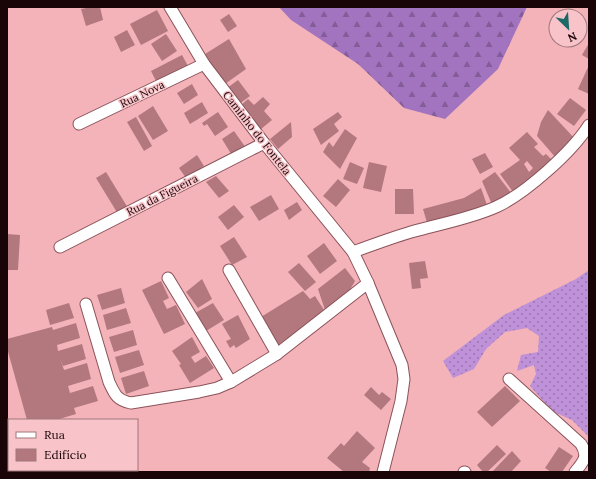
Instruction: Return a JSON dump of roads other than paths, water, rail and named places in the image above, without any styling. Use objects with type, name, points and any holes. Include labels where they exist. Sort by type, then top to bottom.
[{"type":"street","name":"Caminho do Fontela","points":[[170,7],[204,64],[264,143],[353,252],[368,283],[402,366],[404,379],[401,402],[383,472]]},
{"type":"street","name":"Rua Nova","points":[[79,124],[204,64]]},
{"type":"street","points":[[353,252],[410,232],[483,213],[512,199],[563,157],[582,136],[589,125]]},
{"type":"street","name":"Rua da Figueira","points":[[60,247],[264,143]]},
{"type":"street","points":[[229,270],[277,354]]},
{"type":"street","points":[[168,278],[231,382]]},
{"type":"street","points":[[86,304],[109,382],[115,394],[122,401],[131,403],[199,392],[217,388],[231,382],[277,354],[368,283]]},
{"type":"street","points":[[509,380],[581,444],[584,449],[584,461],[575,472]]}]
